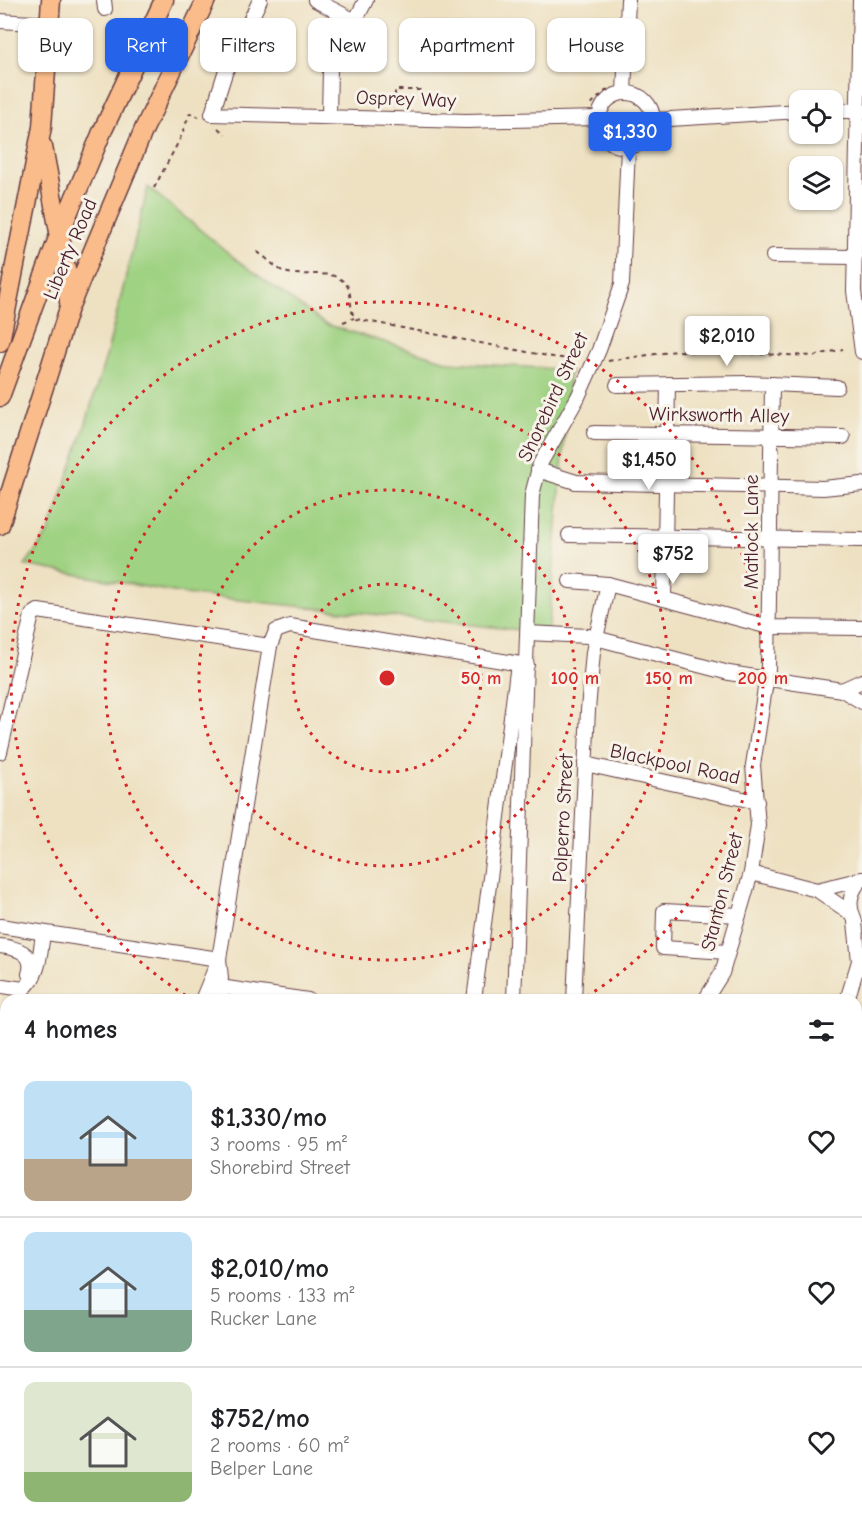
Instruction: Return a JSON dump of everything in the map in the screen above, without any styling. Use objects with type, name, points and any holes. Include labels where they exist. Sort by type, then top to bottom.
[{"type":"main road","points":[[50,18],[51,0]]},
{"type":"main road","name":"Liberty Road","points":[[0,397],[59,235],[106,122],[164,0]]},
{"type":"main road","name":"Liberty Road","points":[[0,525],[69,308],[144,129],[206,0]]},
{"type":"main road","points":[[0,342],[42,127],[46,72]]},
{"type":"main road","points":[[42,127],[44,156],[68,274],[69,308]]},
{"type":"street","points":[[209,119],[225,73],[260,0]]},
{"type":"street","points":[[315,0],[349,18]]},
{"type":"street","points":[[357,18],[366,0]]},
{"type":"street","points":[[624,93],[628,0]]},
{"type":"street","points":[[860,0],[854,291],[862,352]]},
{"type":"street","points":[[0,21],[18,22]]},
{"type":"street","points":[[329,116],[330,72]]},
{"type":"street","points":[[624,93],[641,97],[648,103],[654,120],[649,136],[643,142],[628,148],[618,147],[604,136],[599,118],[607,101],[624,93]]},
{"type":"street","points":[[843,111],[859,111]]},
{"type":"street","points":[[654,120],[789,112]]},
{"type":"street","name":"Osprey Way","points":[[209,119],[329,116],[466,121],[599,118]]},
{"type":"street","name":"Shorebird Street","points":[[523,664],[528,633],[532,495],[538,470],[578,397],[599,350],[621,284],[628,148]]},
{"type":"street","points":[[773,256],[855,257]]},
{"type":"street","points":[[664,599],[668,384]]},
{"type":"street","points":[[617,385],[771,384],[837,387]]},
{"type":"street","name":"Matlock Lane","points":[[767,681],[771,384]]},
{"type":"street","name":"Wirksworth Alley","points":[[594,433],[843,436]]},
{"type":"street","points":[[538,470],[576,482],[824,488],[862,484]]},
{"type":"street","points":[[569,535],[862,540]]},
{"type":"street","points":[[570,581],[608,584],[769,627],[862,628]]},
{"type":"street","name":"Polperro Street","points":[[574,994],[588,700],[596,638],[608,584]]},
{"type":"street","points":[[0,752],[32,615],[38,611],[270,646]]},
{"type":"street","points":[[219,994],[219,959],[270,646],[276,631],[290,626],[523,664]]},
{"type":"street","points":[[528,633],[596,638],[767,681],[842,690],[862,702]]},
{"type":"street","points":[[475,994],[523,664]]},
{"type":"street","points":[[514,994],[523,664]]},
{"type":"street","name":"Stanton Street","points":[[709,994],[722,973],[751,873],[758,825],[753,765],[767,681]]},
{"type":"street","points":[[842,690],[862,681]]},
{"type":"street","name":"Blackpool Road","points":[[585,764],[757,802]]},
{"type":"street","points":[[751,873],[817,890],[857,922]]},
{"type":"street","points":[[817,890],[862,879]]},
{"type":"street","points":[[849,994],[859,961],[857,922],[852,892],[862,879]]},
{"type":"street","points":[[728,951],[663,948],[664,911],[739,915]]},
{"type":"street","points":[[0,926],[219,959]]},
{"type":"street","points":[[1,982],[23,989],[31,983],[36,975],[43,933]]},
{"type":"street","points":[[0,946],[22,951],[32,963],[29,973],[18,982],[1,982]]},
{"type":"street","points":[[204,994],[219,959]]},
{"type":"path","points":[[587,107],[614,81]]},
{"type":"path","points":[[394,120],[395,90],[425,90]]},
{"type":"path","points":[[154,188],[180,139],[190,113],[209,119],[225,134]]},
{"type":"path","points":[[257,252],[286,273],[331,276],[341,279],[348,286],[355,318]]},
{"type":"path","points":[[343,322],[355,318],[553,357],[571,359],[584,354],[590,356]]},
{"type":"path","points":[[602,360],[676,351],[708,354],[814,356],[843,349]]},
{"type":"green space","points":[[148,187],[237,260],[325,324],[450,362],[570,370],[548,633],[184,594],[25,565],[49,532],[85,426],[107,353]]}]
